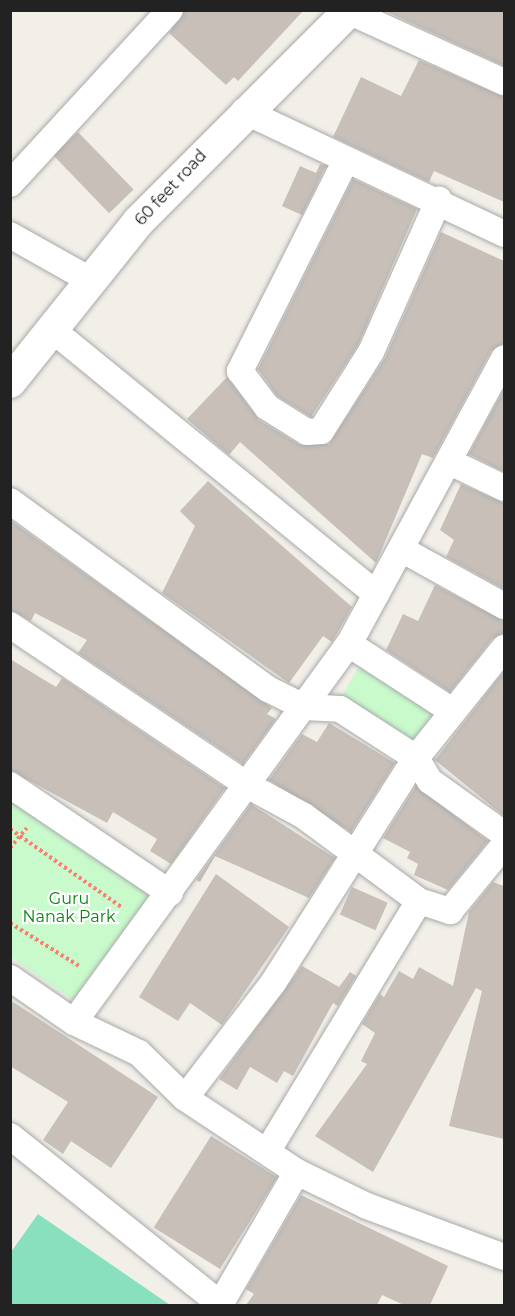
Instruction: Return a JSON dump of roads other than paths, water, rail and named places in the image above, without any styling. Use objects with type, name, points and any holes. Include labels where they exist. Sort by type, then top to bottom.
[{"type":"street","points":[[10,184],[170,10]]},
{"type":"street","points":[[349,11],[504,82]]},
{"type":"street","name":"60 feet road","points":[[10,382],[88,279],[244,111],[349,11]]},
{"type":"street","points":[[244,111],[345,162],[439,199],[504,234]]},
{"type":"street","points":[[345,162],[240,371],[267,407],[307,432],[321,431],[371,352],[439,199]]},
{"type":"street","points":[[10,236],[88,279]]},
{"type":"street","points":[[50,327],[376,594]]},
{"type":"street","points":[[74,1022],[249,786],[350,644],[504,359]]},
{"type":"street","points":[[450,462],[504,488]]},
{"type":"street","points":[[10,501],[230,664],[304,707],[340,709],[416,758],[430,782],[504,834]]},
{"type":"street","points":[[401,549],[504,606]]},
{"type":"street","points":[[10,625],[249,786],[304,816],[353,857],[419,901],[450,911],[504,845]]},
{"type":"street","points":[[350,644],[452,711]]},
{"type":"street","points":[[185,1098],[273,983],[416,758],[504,648]]},
{"type":"street","points":[[10,785],[170,893]]},
{"type":"street","points":[[267,1152],[419,901]]},
{"type":"street","points":[[10,978],[74,1022],[139,1053],[185,1098],[297,1172],[377,1211],[504,1257]]},
{"type":"street","points":[[10,1136],[217,1301],[225,1296],[297,1172]]},
{"type":"park label","name":"Guru Nanak Park","points":[[69,908]]}]
